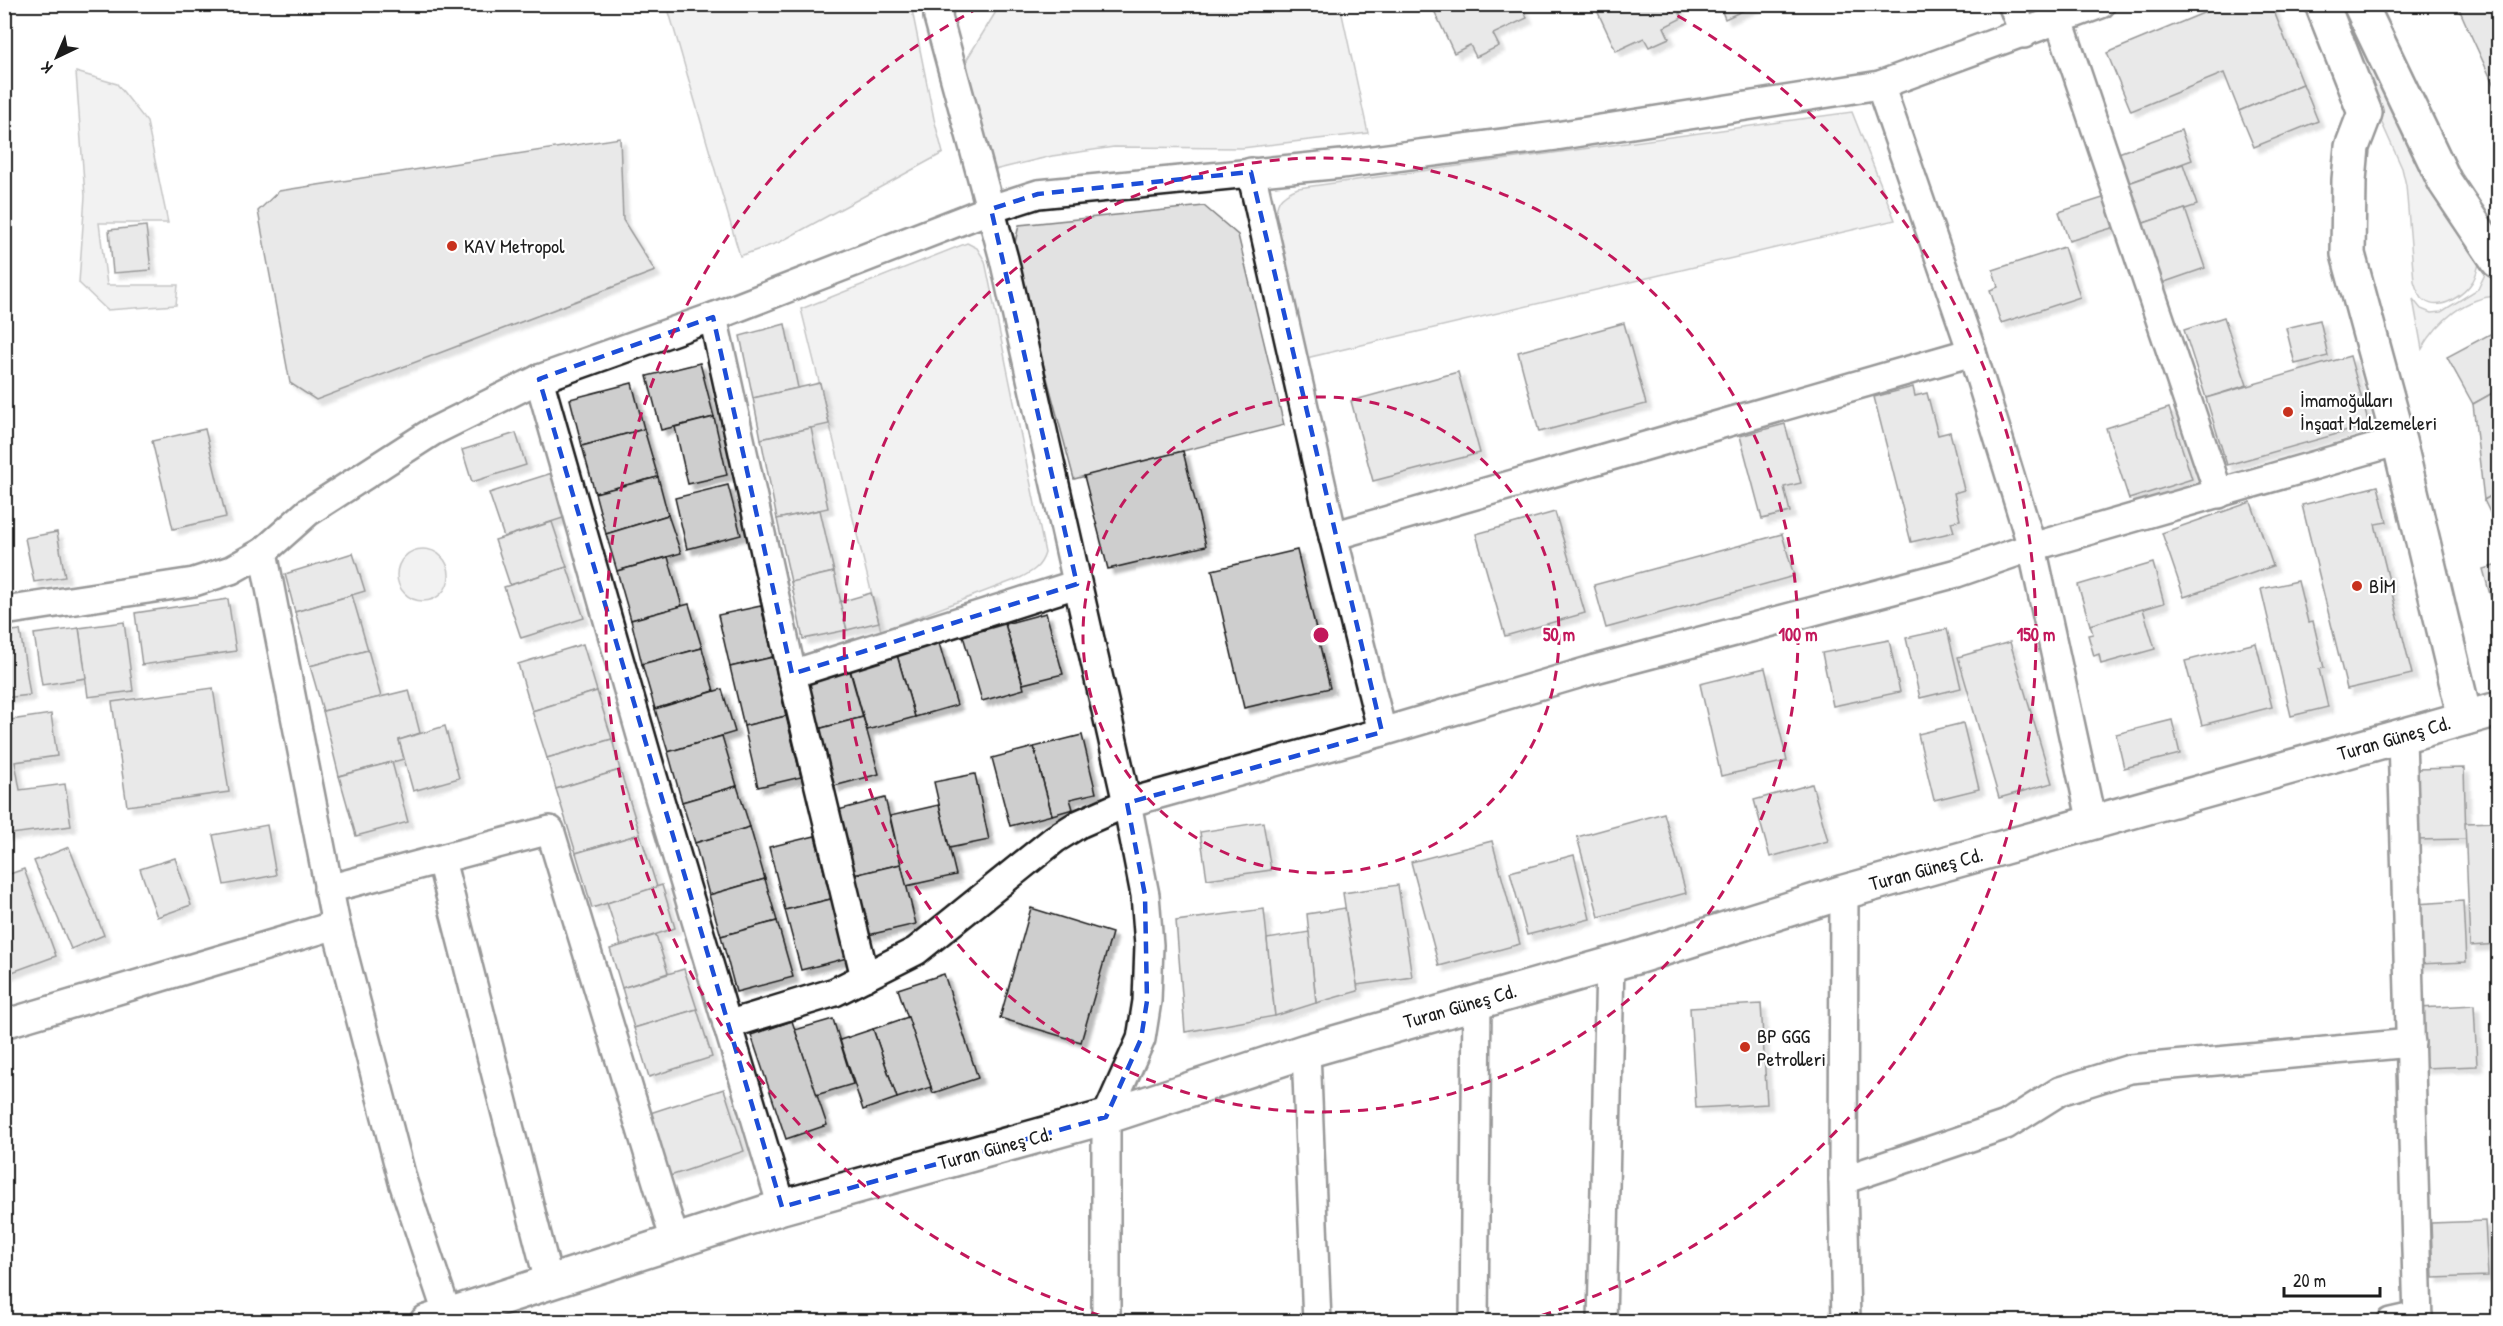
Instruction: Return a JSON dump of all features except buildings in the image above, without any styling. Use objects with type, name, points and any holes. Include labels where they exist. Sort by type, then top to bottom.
[{"type":"main road","points":[[2322,4],[2365,112],[2352,147],[2348,254],[2399,441],[2465,718]]},
{"type":"main road","points":[[2360,4],[2445,182],[2499,261]]},
{"type":"main road","name":"Turan Güneş Cd.","points":[[441,1319],[782,1207],[1106,1118],[1306,1051],[1478,1000],[1610,963],[1844,892],[2499,709]]},
{"type":"street","points":[[939,4],[938,17],[991,209],[1127,803],[1145,895],[1149,945],[1147,1001],[1141,1040],[1106,1118],[1106,1322]]},
{"type":"street","points":[[2012,4],[2024,33]]},
{"type":"street","points":[[4,611],[194,582],[231,570],[263,552],[308,512],[432,432],[539,379],[713,317],[991,209],[1038,194],[1342,164],[1556,136],[1880,85],[2101,4]]},
{"type":"street","points":[[2059,20],[2219,494]]},
{"type":"street","points":[[1880,85],[1972,352],[2032,547],[2092,823]]},
{"type":"street","points":[[1251,172],[1333,536],[1382,732]]},
{"type":"street","points":[[713,317],[792,674],[865,976]]},
{"type":"street","points":[[1333,536],[1972,352]]},
{"type":"street","points":[[539,379],[782,1207]]},
{"type":"street","points":[[727,1025],[835,992],[916,951],[1055,839],[1079,824],[1127,803],[1382,732],[1594,669],[1957,573],[2032,547],[2399,441]]},
{"type":"street","points":[[263,552],[336,925],[441,1319]]},
{"type":"street","points":[[792,674],[1077,584]]},
{"type":"street","points":[[2391,1322],[2418,1319],[2402,736]]},
{"type":"street","points":[[328,890],[549,830],[675,1241]]},
{"type":"street","points":[[441,860],[549,1282]]},
{"type":"street","points":[[1844,892],[1843,1179],[1846,1322]]},
{"type":"street","points":[[4,1024],[336,925]]},
{"type":"street","points":[[1602,1322],[1610,963]]},
{"type":"street","points":[[1474,1322],[1478,1000]]},
{"type":"street","points":[[1843,1179],[2006,1125],[2060,1091],[2130,1069],[2411,1043]]},
{"type":"street","points":[[1306,1051],[1317,1322]]},
{"type":"highlighted area","points":[[1251,172],[1382,732],[1127,803],[1145,895],[1147,1001],[1141,1039],[1106,1117],[782,1207],[539,379],[713,317],[792,674],[1077,584],[991,209],[1038,194]]},
{"type":"shaded area","points":[[667,5],[911,5],[943,153],[780,242],[740,256]]},
{"type":"shaded area","points":[[1000,5],[1340,5],[1368,133],[1242,148],[1114,147],[1052,156],[994,170],[969,88],[967,59]]},
{"type":"shaded area","points":[[2329,5],[2354,5],[2481,254],[2473,281],[2459,296],[2445,303],[2431,304],[2425,301],[2417,289],[2414,281],[2406,185],[2402,168]]},
{"type":"shaded area","points":[[76,72],[117,84],[147,122],[168,223],[99,223],[107,285],[178,285],[176,305],[107,310],[79,283],[85,196]]},
{"type":"shaded area","points":[[1852,112],[1895,220],[1306,358],[1274,225],[1279,202],[1285,194],[1298,188]]},
{"type":"shaded area","points":[[1204,206],[1238,235],[1284,425],[1074,479],[1013,251],[1019,225]]},
{"type":"shaded area","points":[[967,243],[977,248],[985,261],[1045,553],[1036,569],[1020,578],[881,631],[801,309]]},
{"type":"shaded area","points":[[2498,268],[2498,296],[2474,301],[2454,312],[2436,329],[2422,349],[2413,299],[2421,309],[2431,313],[2441,312],[2478,289],[2487,270]]},
{"type":"shaded area","points":[[418,549],[428,549],[442,556],[449,575],[442,594],[428,601],[418,601],[408,597],[401,590],[397,580],[397,570],[401,560],[408,553]]},
{"type":"place","name":"KAV Metropol","points":[[452,246]]},
{"type":"place","name":"İmamoğulları İnşaat Malzemeleri","points":[[2288,412]]},
{"type":"place","name":"BİM","points":[[2357,586]]},
{"type":"place","name":"BP GGG Petrolleri","points":[[1745,1047]]}]
